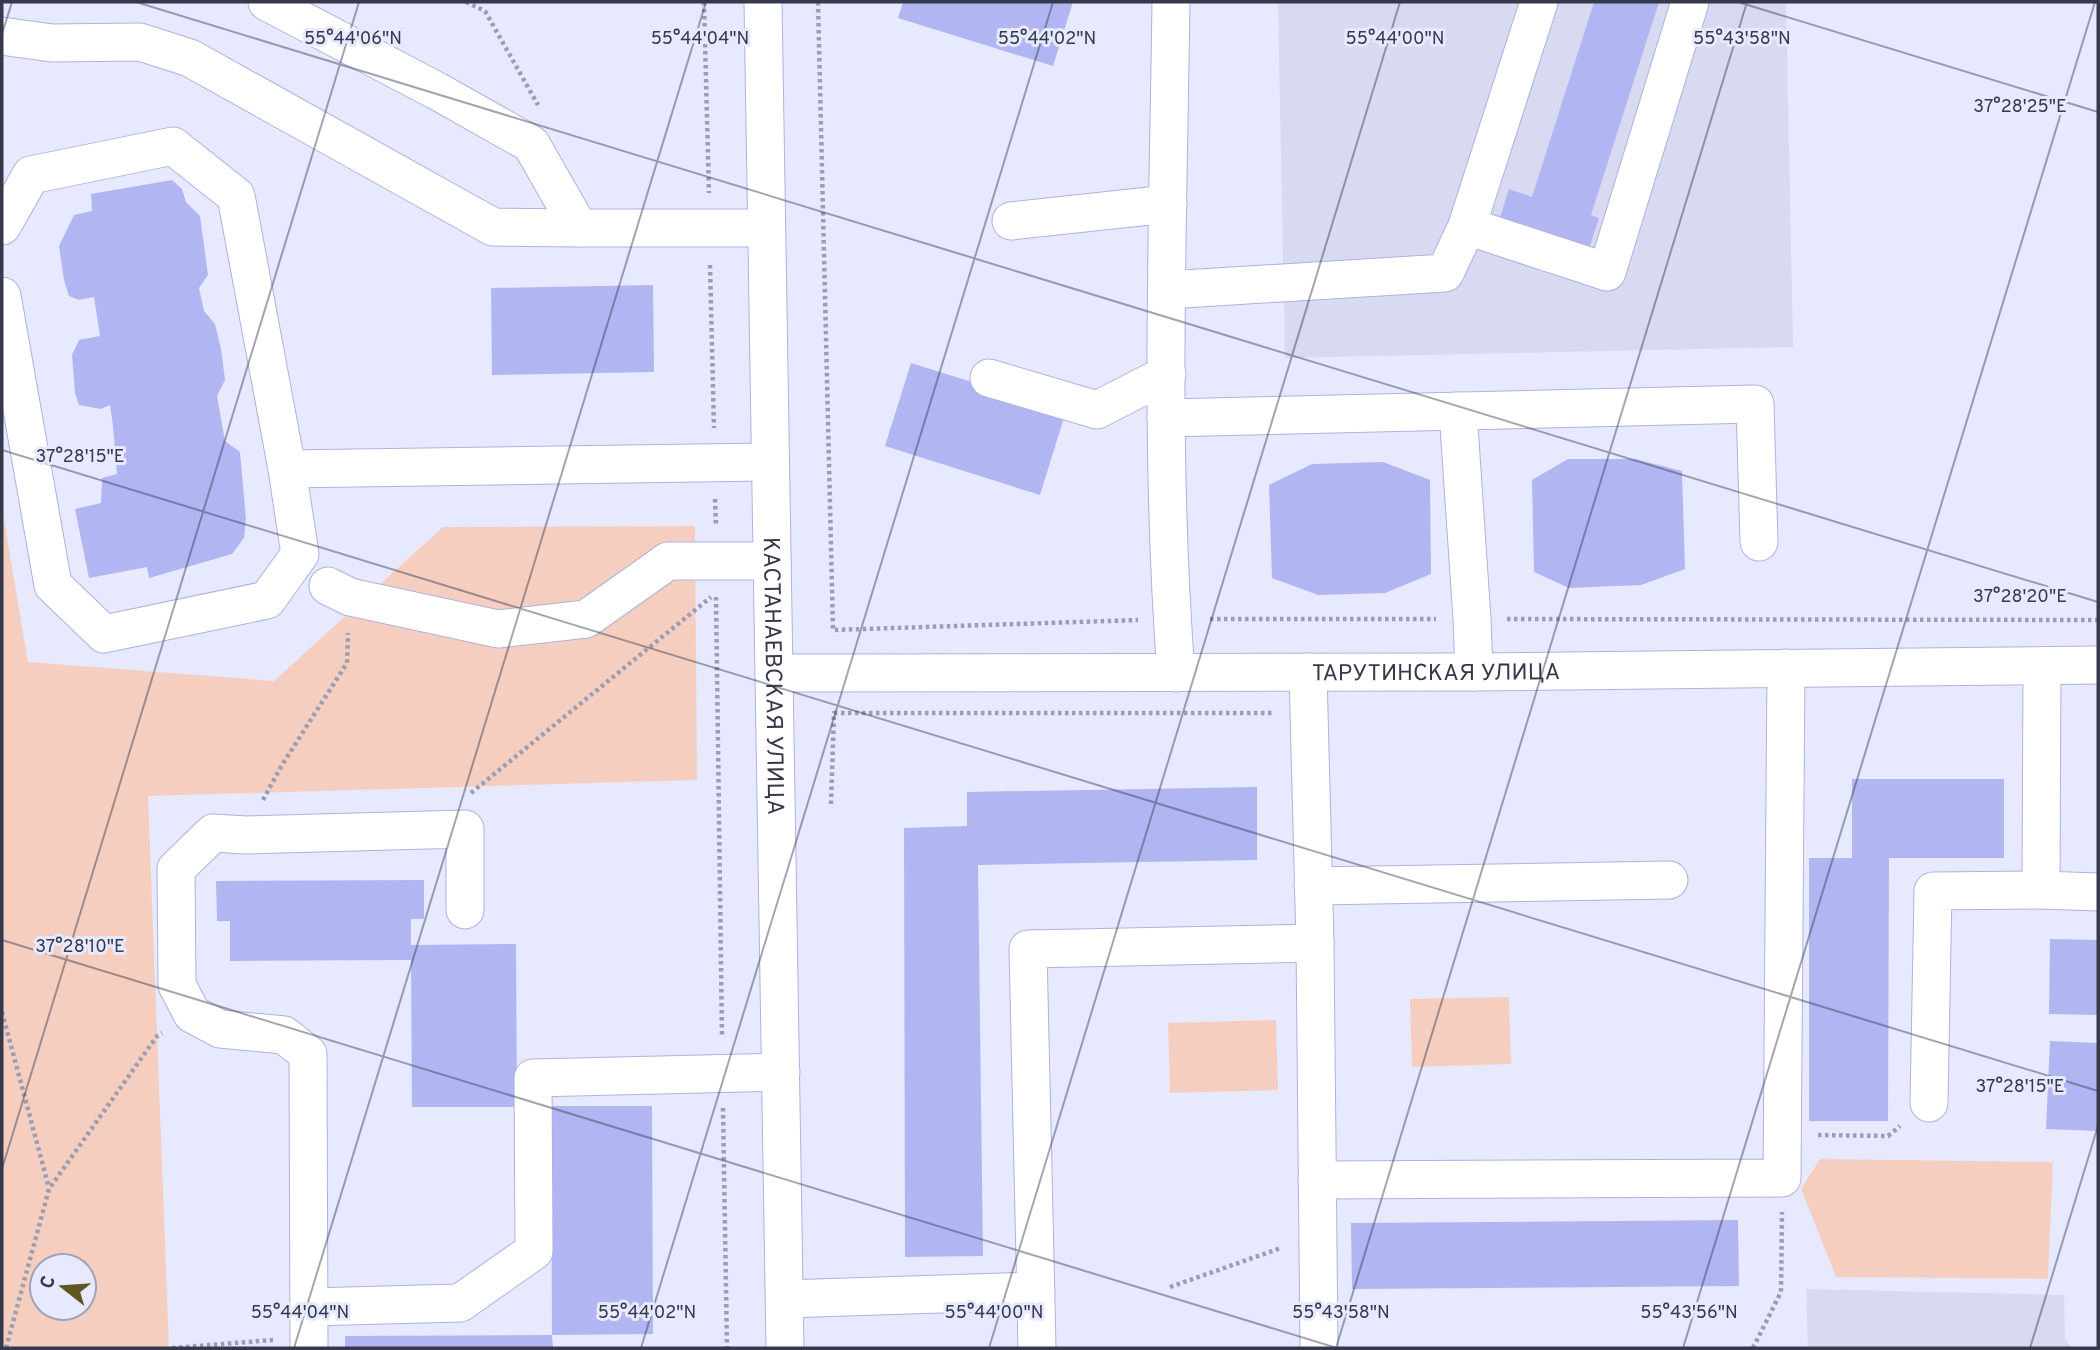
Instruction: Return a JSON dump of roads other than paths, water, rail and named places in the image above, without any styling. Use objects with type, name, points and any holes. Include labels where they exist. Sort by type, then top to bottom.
[{"type":"street","points":[[267,2],[437,91],[531,144],[579,228]]},
{"type":"street","name":"КАСТАНАЕВСКАЯ УЛИЦА","points":[[763,2],[785,1348]]},
{"type":"street","points":[[1171,2],[1167,418],[1176,673]]},
{"type":"street","points":[[1167,290],[1444,273],[1467,226],[1539,2]]},
{"type":"street","points":[[1467,226],[1607,271],[1690,2]]},
{"type":"street","points":[[2,36],[52,43],[140,42],[190,58],[493,227],[766,228]]},
{"type":"street","points":[[2,226],[31,175],[173,146],[236,196],[287,469],[300,554],[267,600],[104,634],[53,585],[2,296]]},
{"type":"street","points":[[1011,221],[1168,204]]},
{"type":"street","points":[[989,378],[1097,410],[1167,374]]},
{"type":"street","points":[[1167,418],[1755,404],[1759,542]]},
{"type":"street","points":[[1458,411],[1474,672]]},
{"type":"street","points":[[287,469],[770,462]]},
{"type":"street","points":[[339,591],[498,629],[586,619],[668,561],[772,561]]},
{"type":"street","name":"ТАРУТИНСКАЯ УЛИЦА","points":[[774,673],[1474,672],[2098,665]]},
{"type":"street","points":[[2041,890],[2042,666]]},
{"type":"street","points":[[1317,1180],[1782,1178],[1786,668]]},
{"type":"street","points":[[1308,672],[1315,943],[1319,1348]]},
{"type":"street","points":[[465,910],[465,829],[246,835],[214,832],[176,869],[177,985],[192,1014],[220,1029],[284,1035],[308,1054],[309,1330],[460,1303],[534,1251],[533,1078],[781,1072]]},
{"type":"street","points":[[1313,886],[1669,880]]},
{"type":"street","points":[[1930,1102],[1933,891],[2098,892]]},
{"type":"street","points":[[1037,1348],[1028,949],[1315,943]]},
{"type":"street","points":[[785,1299],[1036,1291]]}]
